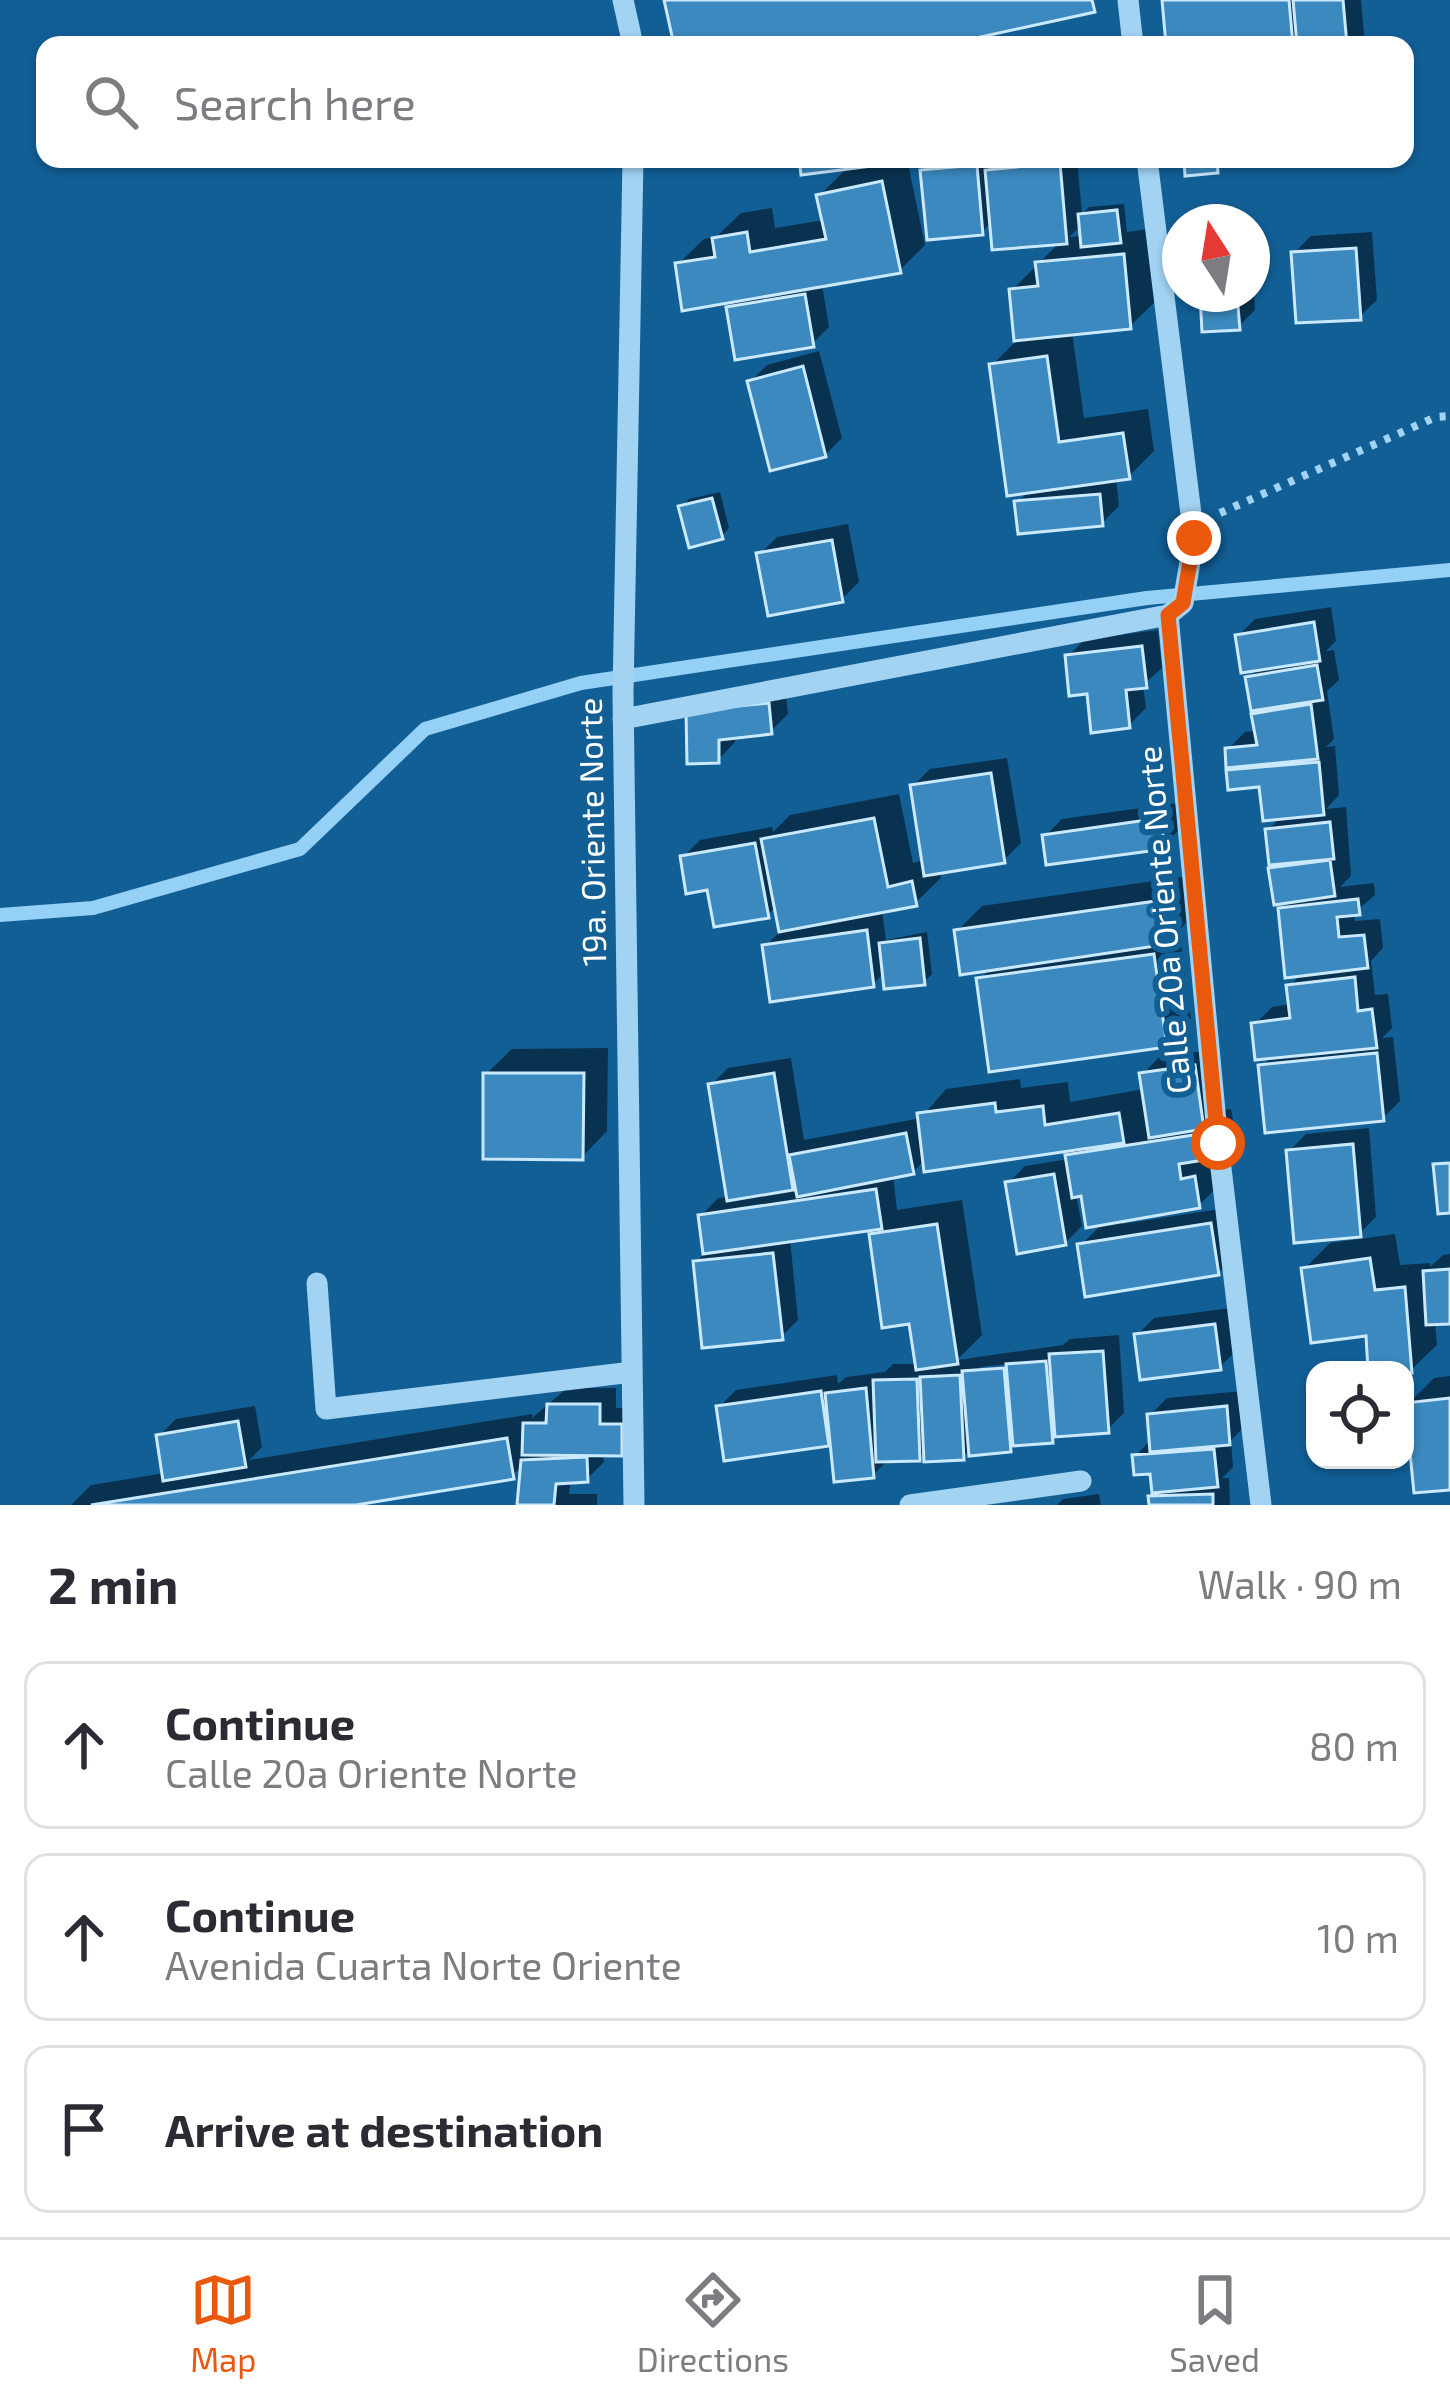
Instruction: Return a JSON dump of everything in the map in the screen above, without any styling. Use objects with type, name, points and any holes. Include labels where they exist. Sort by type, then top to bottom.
[{"type":"street","points":[[623,0],[631,36]]},
{"type":"street","points":[[1128,0],[1132,36]]},
{"type":"street","name":"19a. Oriente Norte","points":[[633,168],[623,719],[634,1505]]},
{"type":"street","name":"Calle 20a Oriente Norte","points":[[1148,168],[1193,532],[1176,609],[1215,1120],[1261,1505]]},
{"type":"street","points":[[623,719],[1176,609]]},
{"type":"street","points":[[317,1283],[326,1409],[632,1372]]},
{"type":"street","points":[[910,1505],[1081,1481]]},
{"type":"path","points":[[1193,532],[1436,417],[1450,416]]},
{"type":"building","points":[[664,0],[1092,0],[1095,12],[985,36],[672,36]]},
{"type":"building","points":[[1162,0],[1289,0],[1292,36],[1165,36]]},
{"type":"building","points":[[1293,0],[1343,0],[1346,36],[1296,36]]},
{"type":"building","points":[[800,168],[856,168],[801,175]]},
{"type":"building","points":[[977,168],[983,235],[927,240],[920,170]]},
{"type":"building","points":[[1060,168],[1067,244],[992,250],[985,170]]},
{"type":"building","points":[[1184,168],[1218,168],[1218,173],[1185,176]]},
{"type":"building","points":[[882,181],[901,273],[682,311],[675,263],[715,257],[712,238],[747,232],[750,252],[826,239],[816,195]]},
{"type":"building","points":[[1117,210],[1121,243],[1081,247],[1078,214]]},
{"type":"building","points":[[1356,248],[1361,320],[1296,323],[1291,252]]},
{"type":"building","points":[[1124,254],[1131,329],[1014,341],[1009,289],[1038,286],[1035,262]]},
{"type":"building","points":[[805,294],[814,347],[735,360],[726,307]]},
{"type":"building","points":[[1201,312],[1238,312],[1240,330],[1202,332]]},
{"type":"building","points":[[1047,356],[1059,442],[1123,433],[1130,479],[1007,496],[989,364]]},
{"type":"building","points":[[803,366],[826,457],[770,471],[747,381]]},
{"type":"building","points":[[1100,494],[1103,526],[1018,534],[1014,501]]},
{"type":"building","points":[[712,498],[723,539],[689,548],[678,506]]},
{"type":"building","points":[[832,540],[843,602],[768,616],[756,553]]},
{"type":"building","points":[[1314,622],[1320,661],[1241,673],[1235,635]]},
{"type":"building","points":[[1142,646],[1147,688],[1126,690],[1130,728],[1091,733],[1087,694],[1069,696],[1065,655]]},
{"type":"building","points":[[1317,665],[1323,700],[1251,711],[1245,677]]},
{"type":"building","points":[[769,703],[772,734],[719,740],[719,763],[687,764],[686,711]]},
{"type":"building","points":[[1311,704],[1318,759],[1226,768],[1225,748],[1257,745],[1251,714]]},
{"type":"building","points":[[1319,762],[1324,815],[1263,821],[1259,787],[1228,790],[1226,770]]},
{"type":"building","points":[[991,773],[1005,863],[924,876],[910,785]]},
{"type":"building","points":[[874,818],[888,887],[912,881],[917,906],[779,932],[761,839]]},
{"type":"building","points":[[1161,818],[1165,849],[1046,865],[1042,835]]},
{"type":"building","points":[[1330,822],[1334,859],[1269,865],[1265,829]]},
{"type":"building","points":[[755,843],[769,918],[714,927],[707,890],[686,894],[680,856]]},
{"type":"building","points":[[1330,860],[1335,896],[1274,905],[1268,868]]},
{"type":"building","points":[[1358,899],[1360,915],[1337,917],[1339,937],[1364,935],[1368,968],[1285,978],[1278,908]]},
{"type":"building","points":[[1163,900],[1169,944],[960,975],[954,930]]},
{"type":"building","points":[[867,930],[874,987],[770,1002],[762,945]]},
{"type":"building","points":[[920,938],[925,985],[884,989],[879,943]]},
{"type":"building","points":[[1154,954],[1167,1047],[989,1072],[976,978]]},
{"type":"building","points":[[1355,977],[1358,1011],[1372,1009],[1377,1048],[1255,1060],[1251,1023],[1290,1018],[1286,985]]},
{"type":"building","points":[[1377,1053],[1384,1121],[1265,1133],[1258,1065]]},
{"type":"building","points":[[1195,1065],[1204,1129],[1149,1138],[1139,1073]]},
{"type":"building","points":[[483,1073],[584,1073],[583,1160],[483,1159]]},
{"type":"building","points":[[774,1073],[793,1190],[727,1201],[708,1084]]},
{"type":"building","points":[[995,1103],[996,1112],[1043,1106],[1045,1125],[1119,1113],[1124,1143],[924,1172],[917,1113]]},
{"type":"building","points":[[906,1133],[914,1174],[797,1197],[789,1155]]},
{"type":"building","points":[[1206,1133],[1210,1159],[1179,1164],[1181,1179],[1195,1176],[1200,1208],[1086,1228],[1081,1196],[1072,1198],[1065,1155]]},
{"type":"building","points":[[1353,1144],[1361,1237],[1294,1243],[1286,1150]]},
{"type":"building","points":[[1450,1163],[1450,1213],[1438,1214],[1433,1164]]},
{"type":"building","points":[[1054,1174],[1066,1245],[1017,1254],[1005,1182]]},
{"type":"building","points":[[876,1189],[882,1229],[703,1254],[698,1215]]},
{"type":"building","points":[[1211,1223],[1219,1275],[1085,1297],[1077,1244]]},
{"type":"building","points":[[937,1224],[958,1364],[916,1370],[909,1324],[882,1328],[869,1234]]},
{"type":"building","points":[[773,1253],[783,1340],[702,1348],[693,1261]]},
{"type":"building","points":[[1370,1258],[1375,1290],[1405,1287],[1411,1361],[1367,1361],[1366,1336],[1311,1343],[1301,1268]]},
{"type":"building","points":[[1450,1269],[1450,1324],[1426,1325],[1423,1271]]},
{"type":"building","points":[[1215,1324],[1221,1370],[1140,1380],[1134,1334]]},
{"type":"building","points":[[1103,1351],[1109,1433],[1055,1437],[1049,1354]]},
{"type":"building","points":[[1046,1361],[1053,1443],[1013,1446],[1006,1364]]},
{"type":"building","points":[[1004,1368],[1011,1452],[969,1456],[962,1371]]},
{"type":"building","points":[[960,1375],[964,1460],[924,1462],[920,1377]]},
{"type":"building","points":[[917,1379],[920,1461],[876,1462],[873,1380]]},
{"type":"building","points":[[866,1388],[874,1478],[834,1482],[825,1393]]},
{"type":"building","points":[[821,1391],[829,1446],[724,1461],[716,1406]]},
{"type":"building","points":[[1450,1398],[1450,1490],[1414,1493],[1414,1402]]},
{"type":"building","points":[[547,1404],[600,1404],[600,1424],[622,1424],[622,1456],[522,1455],[523,1423],[546,1423]]},
{"type":"building","points":[[1227,1406],[1230,1445],[1150,1452],[1147,1414]]},
{"type":"building","points":[[238,1421],[246,1467],[163,1481],[156,1435]]},
{"type":"building","points":[[507,1438],[514,1479],[356,1505],[91,1505]]},
{"type":"building","points":[[1214,1449],[1218,1487],[1152,1493],[1150,1474],[1134,1475],[1132,1455]]},
{"type":"building","points":[[587,1457],[588,1482],[556,1484],[554,1505],[517,1505],[521,1460]]},
{"type":"building","points":[[1213,1494],[1213,1505],[1149,1505],[1148,1496]]},
{"type":"waterway","points":[[0,915],[93,908],[300,849],[425,729],[581,683],[1147,598],[1450,570]]},
{"type":"route","points":[[1194,538],[1183,603],[1168,615],[1218,1143]]}]
